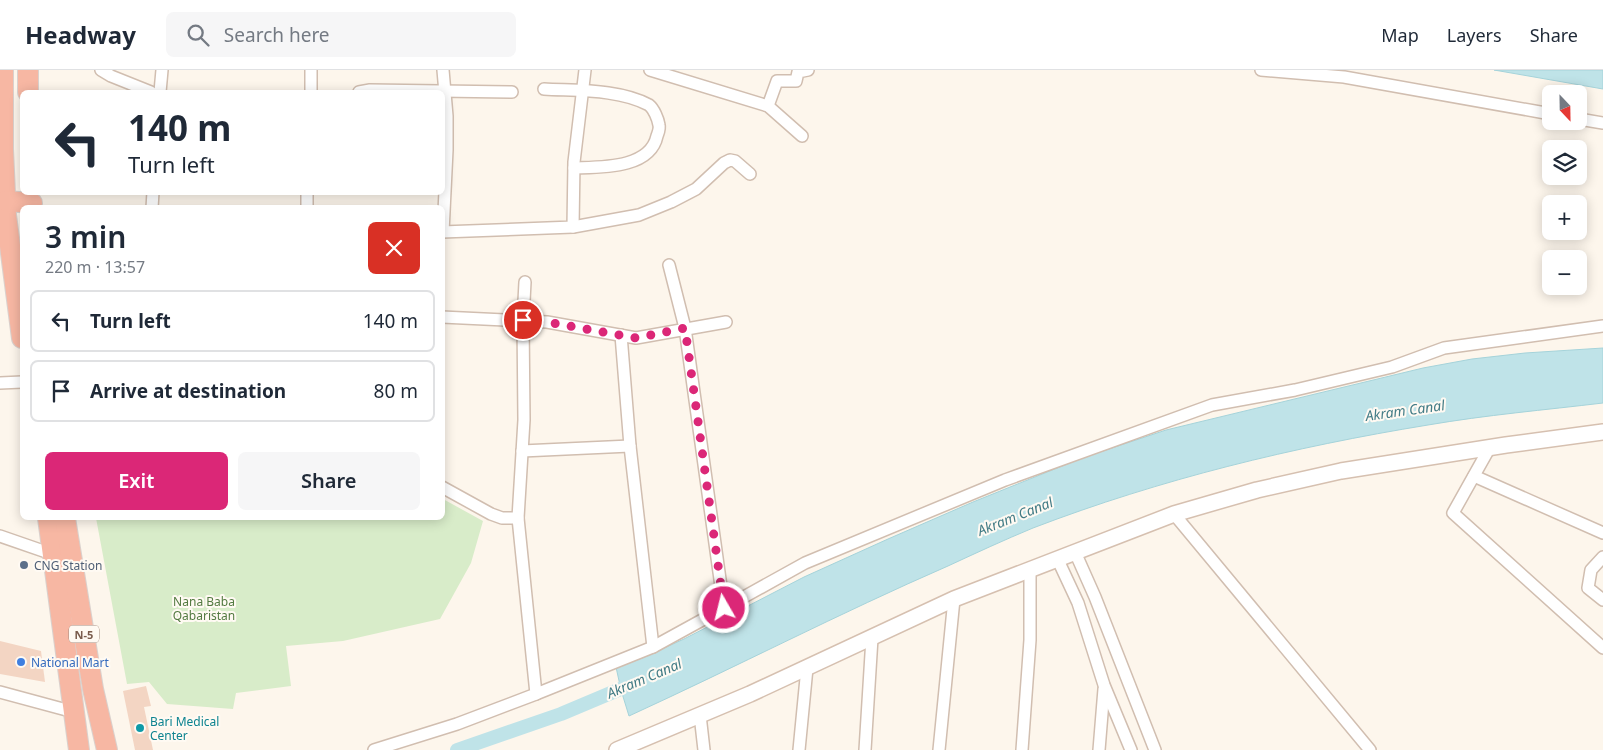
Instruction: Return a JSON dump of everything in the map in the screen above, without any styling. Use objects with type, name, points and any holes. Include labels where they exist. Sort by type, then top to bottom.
[{"type":"highway","points":[[4,70],[3,149],[6,201],[20,321]]},
{"type":"highway","points":[[28,70],[28,90]]},
{"type":"highway","points":[[6,201],[31,201]]},
{"type":"highway","name":"N-5","points":[[48,520],[79,750]]},
{"type":"highway","name":"N-5","points":[[65,520],[93,689],[106,750]]},
{"type":"highway","points":[[59,602],[78,598]]},
{"type":"street","points":[[101,70],[147,90]]},
{"type":"street","points":[[160,90],[162,70]]},
{"type":"street","points":[[311,70],[311,90]]},
{"type":"street","points":[[443,70],[444,90]]},
{"type":"street","points":[[573,227],[574,168],[585,70]]},
{"type":"street","points":[[650,70],[768,106],[802,136]]},
{"type":"street","points":[[768,106],[777,81],[796,80],[798,72],[808,70]]},
{"type":"street","points":[[1261,70],[1344,77],[1542,112]]},
{"type":"street","points":[[544,89],[613,92],[651,106],[657,117],[660,127],[653,147],[639,158],[625,164],[574,168]]},
{"type":"street","points":[[445,91],[512,92]]},
{"type":"street","points":[[445,99],[447,116],[445,191]]},
{"type":"street","points":[[1588,120],[1603,123]]},
{"type":"street","points":[[445,232],[573,227],[639,215],[696,190],[724,163],[730,160],[735,161],[750,174]]},
{"type":"street","points":[[669,265],[685,328],[724,608]]},
{"type":"street","points":[[525,282],[523,320],[524,420],[518,518],[536,694]]},
{"type":"street","points":[[445,317],[547,322],[636,338],[726,322]]},
{"type":"street","points":[[374,750],[457,724],[654,647],[805,563],[832,551],[1004,480],[1212,405],[1295,390],[1382,369],[1444,348],[1603,326]]},
{"type":"street","points":[[621,335],[630,446],[654,647]]},
{"type":"street","points":[[0,383],[20,382]]},
{"type":"street","points":[[617,750],[807,668],[954,599],[1174,514],[1257,490],[1341,471],[1490,447],[1603,432]]},
{"type":"street","points":[[522,451],[630,446]]},
{"type":"street","points":[[1490,447],[1453,513],[1603,648]]},
{"type":"street","points":[[1474,476],[1603,533]]},
{"type":"street","points":[[445,489],[491,514],[502,518],[518,518]]},
{"type":"street","points":[[1174,514],[1370,750]]},
{"type":"street","points":[[0,536],[52,554]]},
{"type":"street","points":[[1075,552],[1155,750]]},
{"type":"street","points":[[1058,558],[1078,603],[1104,685],[1131,750]]},
{"type":"street","points":[[1603,558],[1591,570],[1588,588],[1603,600]]},
{"type":"street","points":[[1022,750],[1030,640],[1030,569]]},
{"type":"street","points":[[939,750],[954,599]]},
{"type":"street","points":[[865,750],[872,638]]},
{"type":"street","points":[[799,750],[807,668]]},
{"type":"street","points":[[1099,750],[1104,685]]},
{"type":"street","points":[[0,692],[74,712]]},
{"type":"street","points":[[700,715],[704,750]]},
{"type":"green space","name":"Nana Baba Qabaristan","points":[[445,500],[483,521],[471,563],[440,619],[343,641],[286,646],[291,686],[236,693],[233,709],[167,704],[149,682],[127,684],[96,520],[445,520]]},
{"type":"water","points":[[1494,70],[1603,70],[1603,89]]},
{"type":"water","points":[[1603,348],[1603,403],[1472,418],[1327,443],[1228,466],[1130,494],[1081,510],[1001,542],[868,602],[629,716],[616,667],[642,658],[684,639],[804,577],[888,539],[1082,458],[1166,430],[1423,368],[1472,359],[1525,353]]},
{"type":"building","name":"National Mart","points":[[0,641],[41,651],[45,682],[0,674]]},
{"type":"building","name":"Bari Medical Center","points":[[146,686],[151,706],[144,707],[153,750],[135,750],[123,691]]},
{"type":"waterway","name":"Akram Canal","points":[[457,750],[561,714],[637,682]]},
{"type":"place","name":"CNG Station","points":[[24,565]]},
{"type":"place","name":"National Mart","points":[[21,662]]},
{"type":"place","name":"Bari Medical Center","points":[[140,728]]},
{"type":"route","points":[[523,320],[547,322],[636,338],[685,328],[724,608]]}]
